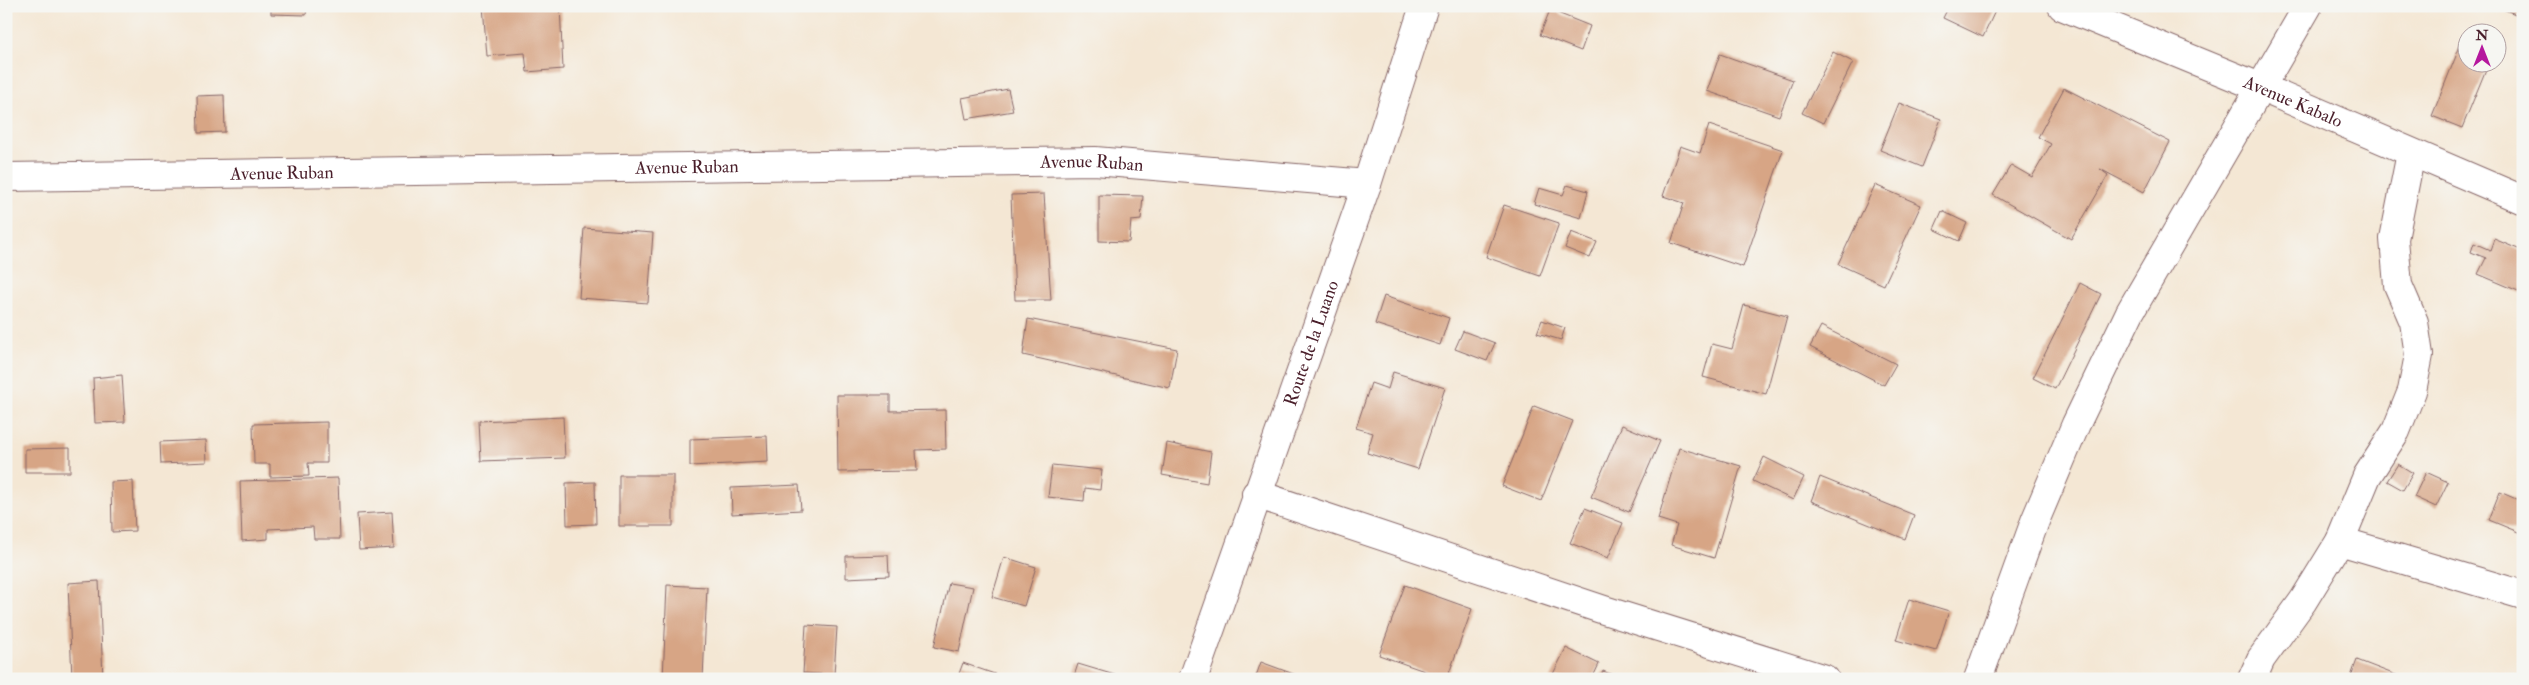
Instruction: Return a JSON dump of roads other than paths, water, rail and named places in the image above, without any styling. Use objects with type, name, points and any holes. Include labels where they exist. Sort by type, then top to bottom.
[{"type":"street","name":"Route de la Luano","points":[[1193,679],[1256,494],[1367,184],[1424,6]]},
{"type":"street","name":"Avenue Kabalo","points":[[2062,6],[2262,88],[2523,200]]},
{"type":"street","points":[[1978,679],[2035,521],[2076,424],[2130,312],[2308,6]]},
{"type":"street","points":[[2252,679],[2261,659],[2303,601],[2340,541],[2367,476],[2396,431],[2412,391],[2419,355],[2414,322],[2398,285],[2394,238],[2411,153]]},
{"type":"street","name":"Avenue Ruban","points":[[6,177],[1095,162],[1367,184]]},
{"type":"street","points":[[1256,494],[1604,610],[1825,679]]},
{"type":"street","points":[[2340,541],[2523,595]]}]
